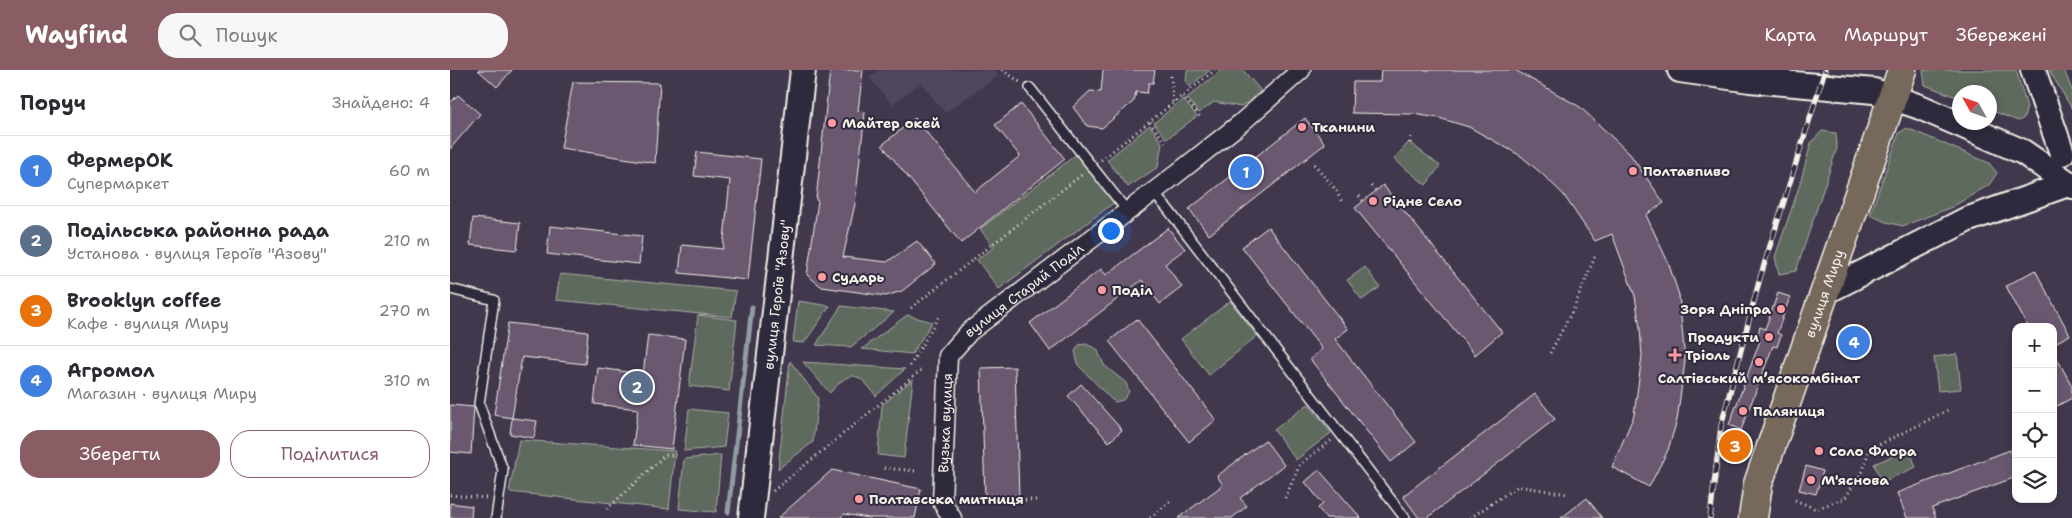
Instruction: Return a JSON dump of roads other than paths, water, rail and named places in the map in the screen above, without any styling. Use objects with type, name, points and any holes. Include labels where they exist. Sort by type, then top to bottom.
[{"type":"main road","name":"вулиця Героїв \"Азову\"","points":[[751,518],[803,70]]},
{"type":"main road","points":[[1680,70],[1751,75],[1874,91],[1893,97],[2023,152],[2070,185]]},
{"type":"main road","name":"вулиця Миру","points":[[1752,518],[1758,484],[1902,70]]},
{"type":"main road","points":[[2023,152],[2067,153],[2033,70]]},
{"type":"main road","points":[[1825,292],[1966,220],[2070,185]]},
{"type":"street","name":"вулиця Старий Поділ","points":[[948,356],[969,332],[1128,212],[1241,122],[1300,70]]},
{"type":"street","name":"Вузька вулиця","points":[[948,356],[942,502],[952,518]]},
{"type":"lane","points":[[1030,88],[1128,212]]},
{"type":"lane","points":[[1152,193],[1167,208],[1405,518]]},
{"type":"lane","points":[[450,289],[494,300],[479,404],[503,470],[496,518]]},
{"type":"waterway","points":[[728,512],[752,307]]},
{"type":"railway","points":[[1710,518],[1721,426],[1760,278],[1825,70]]},
{"type":"place","name":"Майтер окей","points":[[832,123]]},
{"type":"place","name":"Тканини","points":[[1302,127]]},
{"type":"place","name":"Полтавпиво","points":[[1633,171]]},
{"type":"place","name":"ФермерОК","points":[[1246,172]]},
{"type":"place","name":"Рідне Село","points":[[1373,201]]},
{"type":"place","name":"Сударь","points":[[822,277]]},
{"type":"place","name":"Поділ","points":[[1102,290]]},
{"type":"place","name":"Зоря Дніпра","points":[[1781,309]]},
{"type":"place","name":"Продукти","points":[[1769,337]]},
{"type":"place","name":"Агромол","points":[[1854,342]]},
{"type":"place","name":"Тріоль","points":[[1675,355]]},
{"type":"place","name":"Салтівський мʼясокомбінат","points":[[1759,362]]},
{"type":"place","name":"Подільська районна рада","points":[[637,387]]},
{"type":"place","name":"Паляниця","points":[[1743,411]]},
{"type":"place","name":"Brooklyn coffee","points":[[1735,446]]},
{"type":"place","name":"Соло Флора","points":[[1819,451]]},
{"type":"place","name":"М'яснова","points":[[1811,480]]},
{"type":"place","name":"Полтавська митниця","points":[[859,499]]}]
